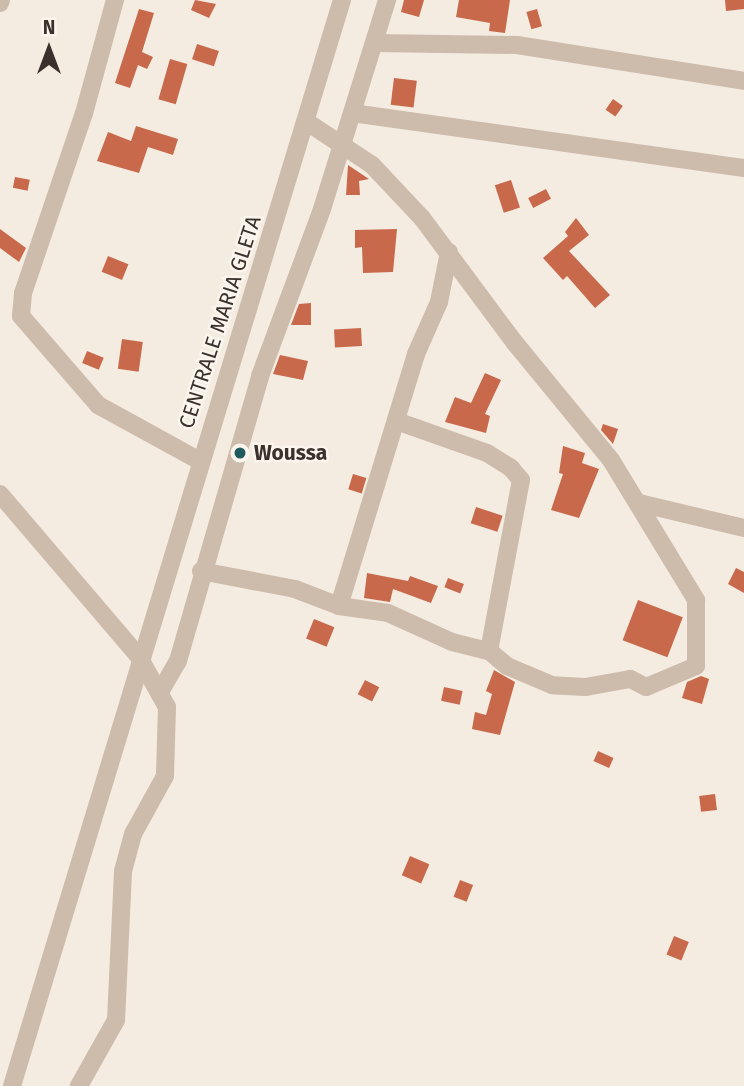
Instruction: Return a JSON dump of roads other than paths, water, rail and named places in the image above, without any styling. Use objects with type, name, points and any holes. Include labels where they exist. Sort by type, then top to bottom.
[{"type":"street","points":[[114,0],[96,73],[23,293],[21,316],[98,405],[200,461]]},
{"type":"street","name":"CENTRALE MARIA GLETA","points":[[12,1086],[139,657],[307,122],[342,0]]},
{"type":"street","points":[[160,692],[177,661],[201,570],[260,376],[322,209],[376,43],[387,0]]},
{"type":"street","points":[[376,43],[517,45],[744,81]]},
{"type":"street","points":[[352,113],[744,168]]},
{"type":"street","points":[[201,570],[295,589],[339,606],[388,613],[452,642],[489,650],[507,666],[568,688],[622,679],[646,687],[696,666],[696,600],[611,460],[515,343],[449,252],[396,188],[341,144],[307,122]]},
{"type":"street","points":[[339,606],[399,422],[416,354],[439,302],[449,252]]},
{"type":"street","points":[[399,422],[486,453],[511,468],[520,481],[489,650]]},
{"type":"street","points":[[0,494],[139,657],[160,692],[168,725],[165,776],[133,834],[124,863],[116,1020],[79,1086]]},
{"type":"street","points":[[639,503],[744,528]]},
{"type":"place","name":"Woussa","points":[[240,453]]}]
